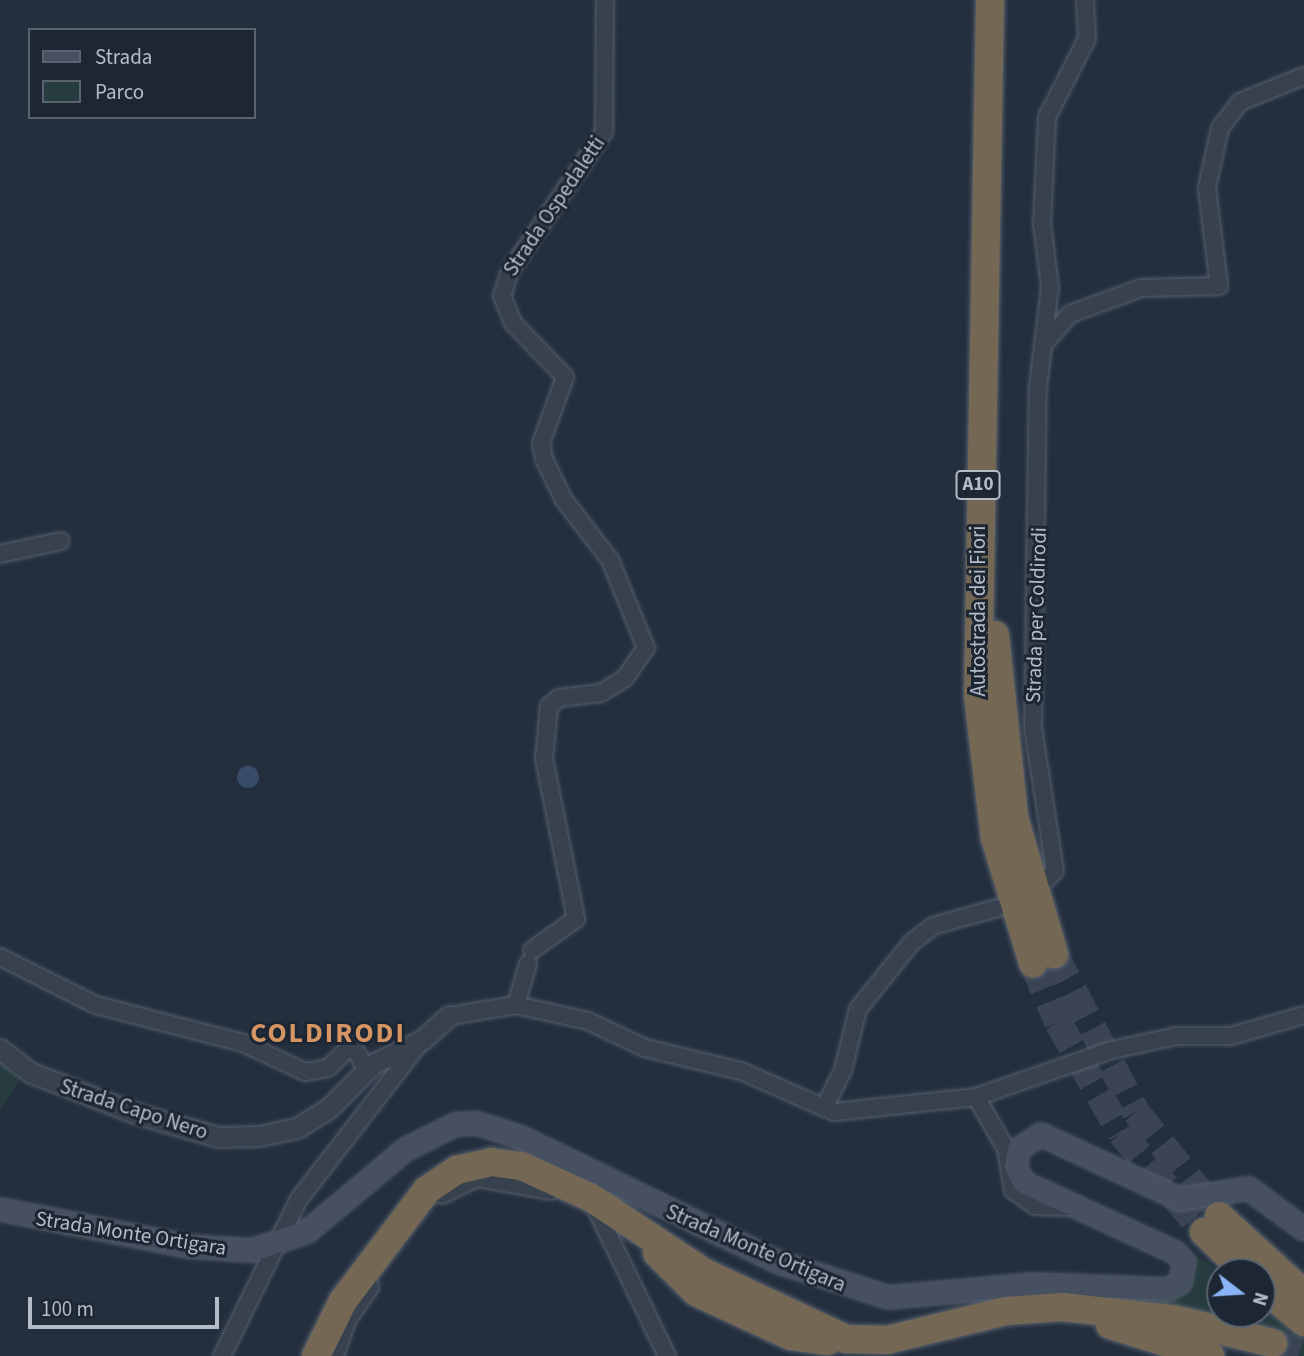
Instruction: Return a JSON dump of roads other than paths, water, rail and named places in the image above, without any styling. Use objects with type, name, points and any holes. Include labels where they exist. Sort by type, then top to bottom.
[{"type":"highway","name":"Autostrada dei Fiori","points":[[990,0],[978,696],[995,838],[1044,959],[1014,817],[996,667],[1006,0]]},
{"type":"highway","points":[[316,1356],[343,1301],[427,1190],[457,1170],[491,1162],[521,1166],[633,1224],[696,1292],[791,1336],[887,1340],[1032,1308],[1123,1312],[1264,1350]]},
{"type":"highway","points":[[1235,1258],[1211,1224],[1256,1258]]},
{"type":"highway","points":[[1276,1273],[1304,1294]]},
{"type":"highway","points":[[1276,1299],[1304,1322]]},
{"type":"highway","points":[[1032,1308],[1210,1356]]},
{"type":"main road","name":"Strada Monte Ortigara","points":[[0,1209],[222,1251],[274,1246],[307,1231],[405,1149],[456,1125],[492,1125],[779,1262],[888,1297],[1033,1284],[1168,1289],[1180,1282],[1184,1262],[1175,1252],[1067,1207],[1018,1174],[1018,1149],[1031,1137],[1057,1138],[1180,1199],[1248,1188],[1304,1229]]},
{"type":"street","name":"Strada Ospedaletti","points":[[516,1004],[530,957],[576,917],[544,759],[549,706],[559,698],[601,693],[625,678],[646,648],[610,560],[564,500],[544,459],[545,429],[565,377],[513,323],[502,285],[604,132],[605,0]]},
{"type":"street","name":"Strada per Coldirodi","points":[[1047,879],[1055,871],[1032,727],[1042,346],[1050,287],[1042,224],[1047,117],[1087,39],[1085,0]]},
{"type":"street","points":[[1042,346],[1070,314],[1141,288],[1165,283],[1203,292],[1219,286],[1207,187],[1220,128],[1240,102],[1304,76]]},
{"type":"street","points":[[0,554],[61,541]]},
{"type":"street","points":[[825,1106],[843,1070],[858,1009],[912,942],[933,926],[997,908]]},
{"type":"street","points":[[0,957],[96,1005],[243,1043],[305,1072],[328,1068],[352,1045],[367,1070]]},
{"type":"street","points":[[449,1016],[516,1004],[588,1021],[645,1048],[741,1071],[791,1098],[846,1112],[976,1097],[1112,1050],[1185,1035],[1231,1036],[1304,1014]]},
{"type":"street","name":"Strada Capo Nero","points":[[0,1049],[29,1072],[82,1095],[218,1137],[297,1128],[328,1109],[367,1070],[422,1040],[449,1016]]},
{"type":"street","points":[[222,1356],[274,1246],[323,1163],[422,1040]]},
{"type":"street","points":[[976,1097],[1006,1149],[1013,1190],[1035,1206],[1067,1207]]},
{"type":"street","points":[[583,1170],[601,1185]]},
{"type":"street","points":[[335,1356],[348,1319],[447,1190],[477,1178],[512,1181],[558,1193],[595,1212],[667,1356]]},
{"type":"water","points":[[248,766],[256,769],[259,777],[256,785],[248,788],[240,785],[237,777],[240,769]]},
{"type":"tunnel","points":[[1054,954],[1136,1112],[1219,1216]]},
{"type":"tunnel","points":[[1033,963],[1058,1022],[1121,1133],[1204,1232]]},
{"type":"tunnel","points":[[1273,1343],[1304,1353]]},
{"type":"district","name":"COLDIRODI","points":[[328,1033]]}]
